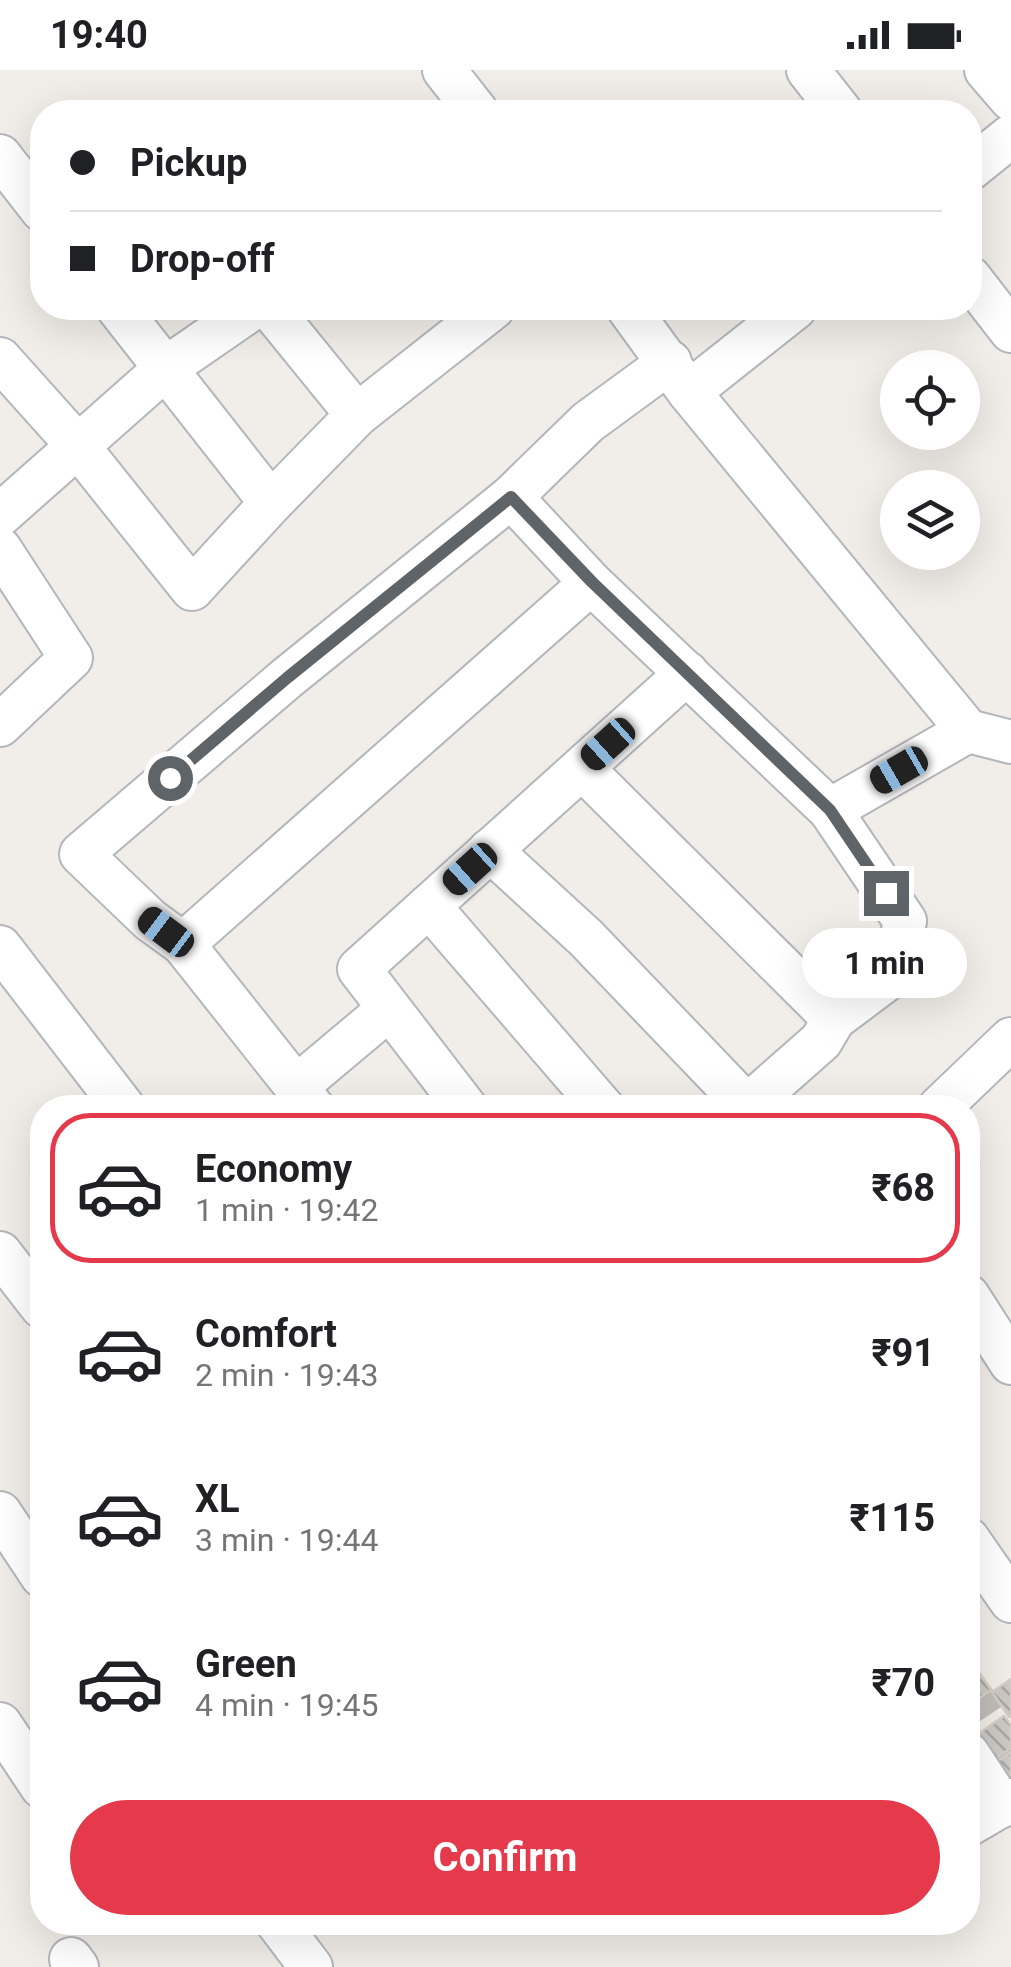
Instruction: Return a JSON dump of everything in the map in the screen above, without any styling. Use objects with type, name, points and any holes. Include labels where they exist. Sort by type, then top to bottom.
[{"type":"street","points":[[444,70],[467,100]]},
{"type":"street","points":[[808,70],[832,100]]},
{"type":"street","points":[[986,70],[1011,99]]},
{"type":"street","points":[[982,159],[1011,136]]},
{"type":"street","points":[[0,156],[30,195]]},
{"type":"street","points":[[982,294],[1011,331]]},
{"type":"street","points":[[128,320],[271,503]]},
{"type":"street","points":[[0,515],[166,368],[236,320]]},
{"type":"street","points":[[280,320],[357,415]]},
{"type":"street","points":[[0,360],[77,445],[192,589],[357,415],[478,320]]},
{"type":"street","points":[[637,320],[968,731],[1011,742]]},
{"type":"street","points":[[303,1095],[183,944],[150,920],[81,854],[287,678],[511,497],[588,422],[680,377],[776,320]]},
{"type":"street","points":[[511,497],[592,582],[830,810],[905,921],[894,974],[834,1018],[822,1041],[760,1095]]},
{"type":"street","points":[[0,549],[70,658],[0,725]]},
{"type":"street","points":[[183,944],[592,582]]},
{"type":"street","points":[[456,1095],[359,970],[686,673]]},
{"type":"street","points":[[830,810],[968,731]]},
{"type":"street","points":[[582,768],[834,1018]]},
{"type":"street","points":[[490,850],[586,938],[735,1095]]},
{"type":"street","points":[[429,906],[591,1095]]},
{"type":"street","points":[[0,946],[114,1095]]},
{"type":"street","points":[[307,1095],[389,1009]]},
{"type":"street","points":[[953,1095],[1011,1039]]},
{"type":"street","points":[[0,1253],[30,1292]]},
{"type":"street","points":[[980,1315],[1011,1363]]},
{"type":"street","points":[[15,1532],[30,1556]]},
{"type":"street","points":[[980,1556],[1011,1601]]},
{"type":"street","points":[[0,1724],[30,1770]]},
{"type":"street","points":[[980,1780],[994,1810]]},
{"type":"street","points":[[287,1935],[311,1967]]},
{"type":"building","points":[[980,1674],[991,1690],[980,1698]]},
{"type":"building","points":[[1011,1679],[1011,1716],[1009,1717],[992,1692]]},
{"type":"building","points":[[1004,1716],[1011,1725],[1011,1748],[984,1766],[980,1760],[980,1733]]},
{"type":"building","points":[[1011,1752],[1011,1788],[991,1766]]},
{"type":"route","points":[[170,778],[511,497],[592,582],[830,810],[886,893]]}]
